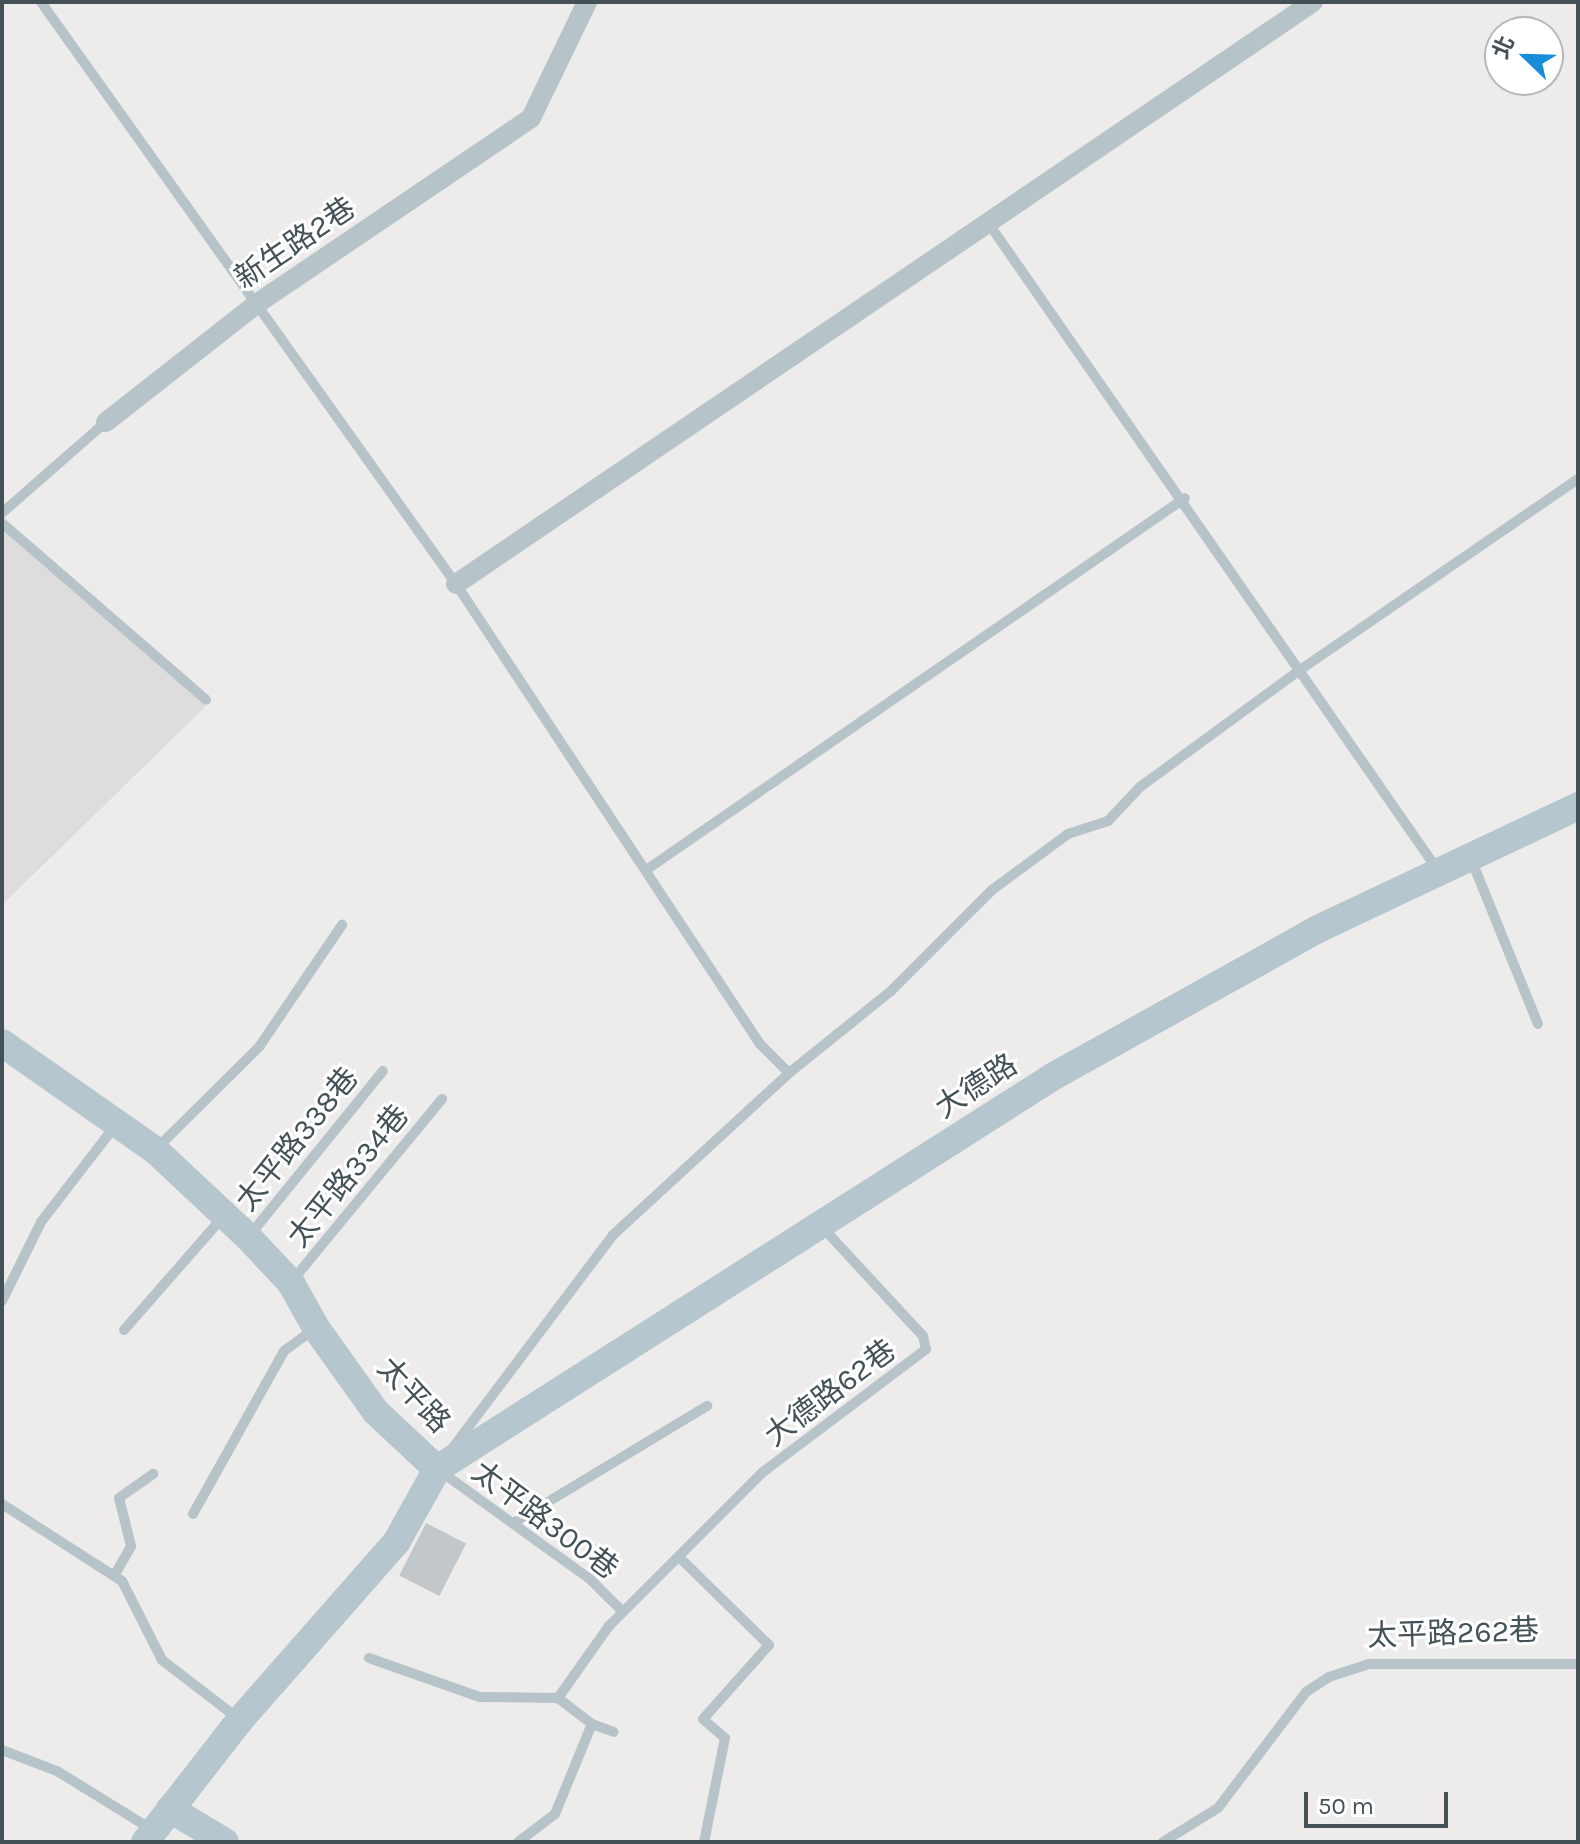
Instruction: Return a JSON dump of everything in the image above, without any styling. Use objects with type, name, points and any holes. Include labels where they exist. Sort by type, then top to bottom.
[{"type":"street","name":"新生路2巷","points":[[106,422],[255,305],[531,118],[587,2]]},
{"type":"street","points":[[456,584],[1313,2]]},
{"type":"street","name":"大德路","points":[[437,1469],[1054,1076],[1228,977],[1438,871],[1471,859],[1578,806]]},
{"type":"street","name":"太平路","points":[[2,1043],[155,1150],[248,1237],[291,1283],[316,1328],[376,1412],[437,1469],[397,1541],[240,1720],[157,1828]]},
{"type":"street","points":[[157,1828],[225,1842]]},
{"type":"lane","points":[[41,2],[456,584],[649,868],[760,1044],[789,1073]]},
{"type":"lane","points":[[989,224],[1185,498],[1438,871]]},
{"type":"lane","name":"新生路2巷","points":[[2,513],[106,422]]},
{"type":"lane","points":[[437,1469],[613,1235],[789,1073],[891,991],[992,890],[1068,834],[1108,821],[1140,787],[1300,670],[1578,479]]},
{"type":"lane","points":[[649,868],[1185,498]]},
{"type":"lane","points":[[2,523],[206,700]]},
{"type":"lane","points":[[1471,859],[1538,1024]]},
{"type":"lane","points":[[155,1150],[259,1047],[342,925]]},
{"type":"lane","name":"太平路338巷","points":[[248,1237],[383,1071]]},
{"type":"lane","name":"太平路334巷","points":[[291,1283],[442,1099]]},
{"type":"lane","points":[[2,1301],[41,1222],[116,1124]]},
{"type":"lane","points":[[124,1330],[224,1216]]},
{"type":"lane","name":"大德路62巷","points":[[679,1557],[763,1472],[926,1349],[923,1336],[820,1225]]},
{"type":"lane","points":[[193,1514],[284,1351],[316,1328]]},
{"type":"lane","points":[[513,1523],[707,1406]]},
{"type":"lane","name":"太平路300巷","points":[[437,1469],[591,1580],[623,1612]]},
{"type":"lane","points":[[114,1576],[131,1546],[119,1498],[153,1474]]},
{"type":"lane","points":[[2,1504],[122,1581],[162,1660],[240,1720]]},
{"type":"lane","points":[[679,1557],[769,1645],[703,1719],[725,1738],[704,1842]]},
{"type":"lane","name":"太平路300巷","points":[[558,1698],[588,1650],[679,1557]]},
{"type":"lane","points":[[369,1658],[480,1697],[558,1698],[592,1724],[614,1732]]},
{"type":"lane","name":"太平路262巷","points":[[1163,1842],[1218,1808],[1306,1692],[1329,1677],[1369,1664],[1578,1664]]},
{"type":"lane","points":[[518,1842],[555,1814],[592,1724]]},
{"type":"lane","points":[[2,1750],[57,1771],[157,1828]]},
{"type":"shaded area","points":[[2,530],[206,706],[2,905]]},
{"type":"building","points":[[426,1523],[466,1543],[439,1596],[399,1576]]}]
